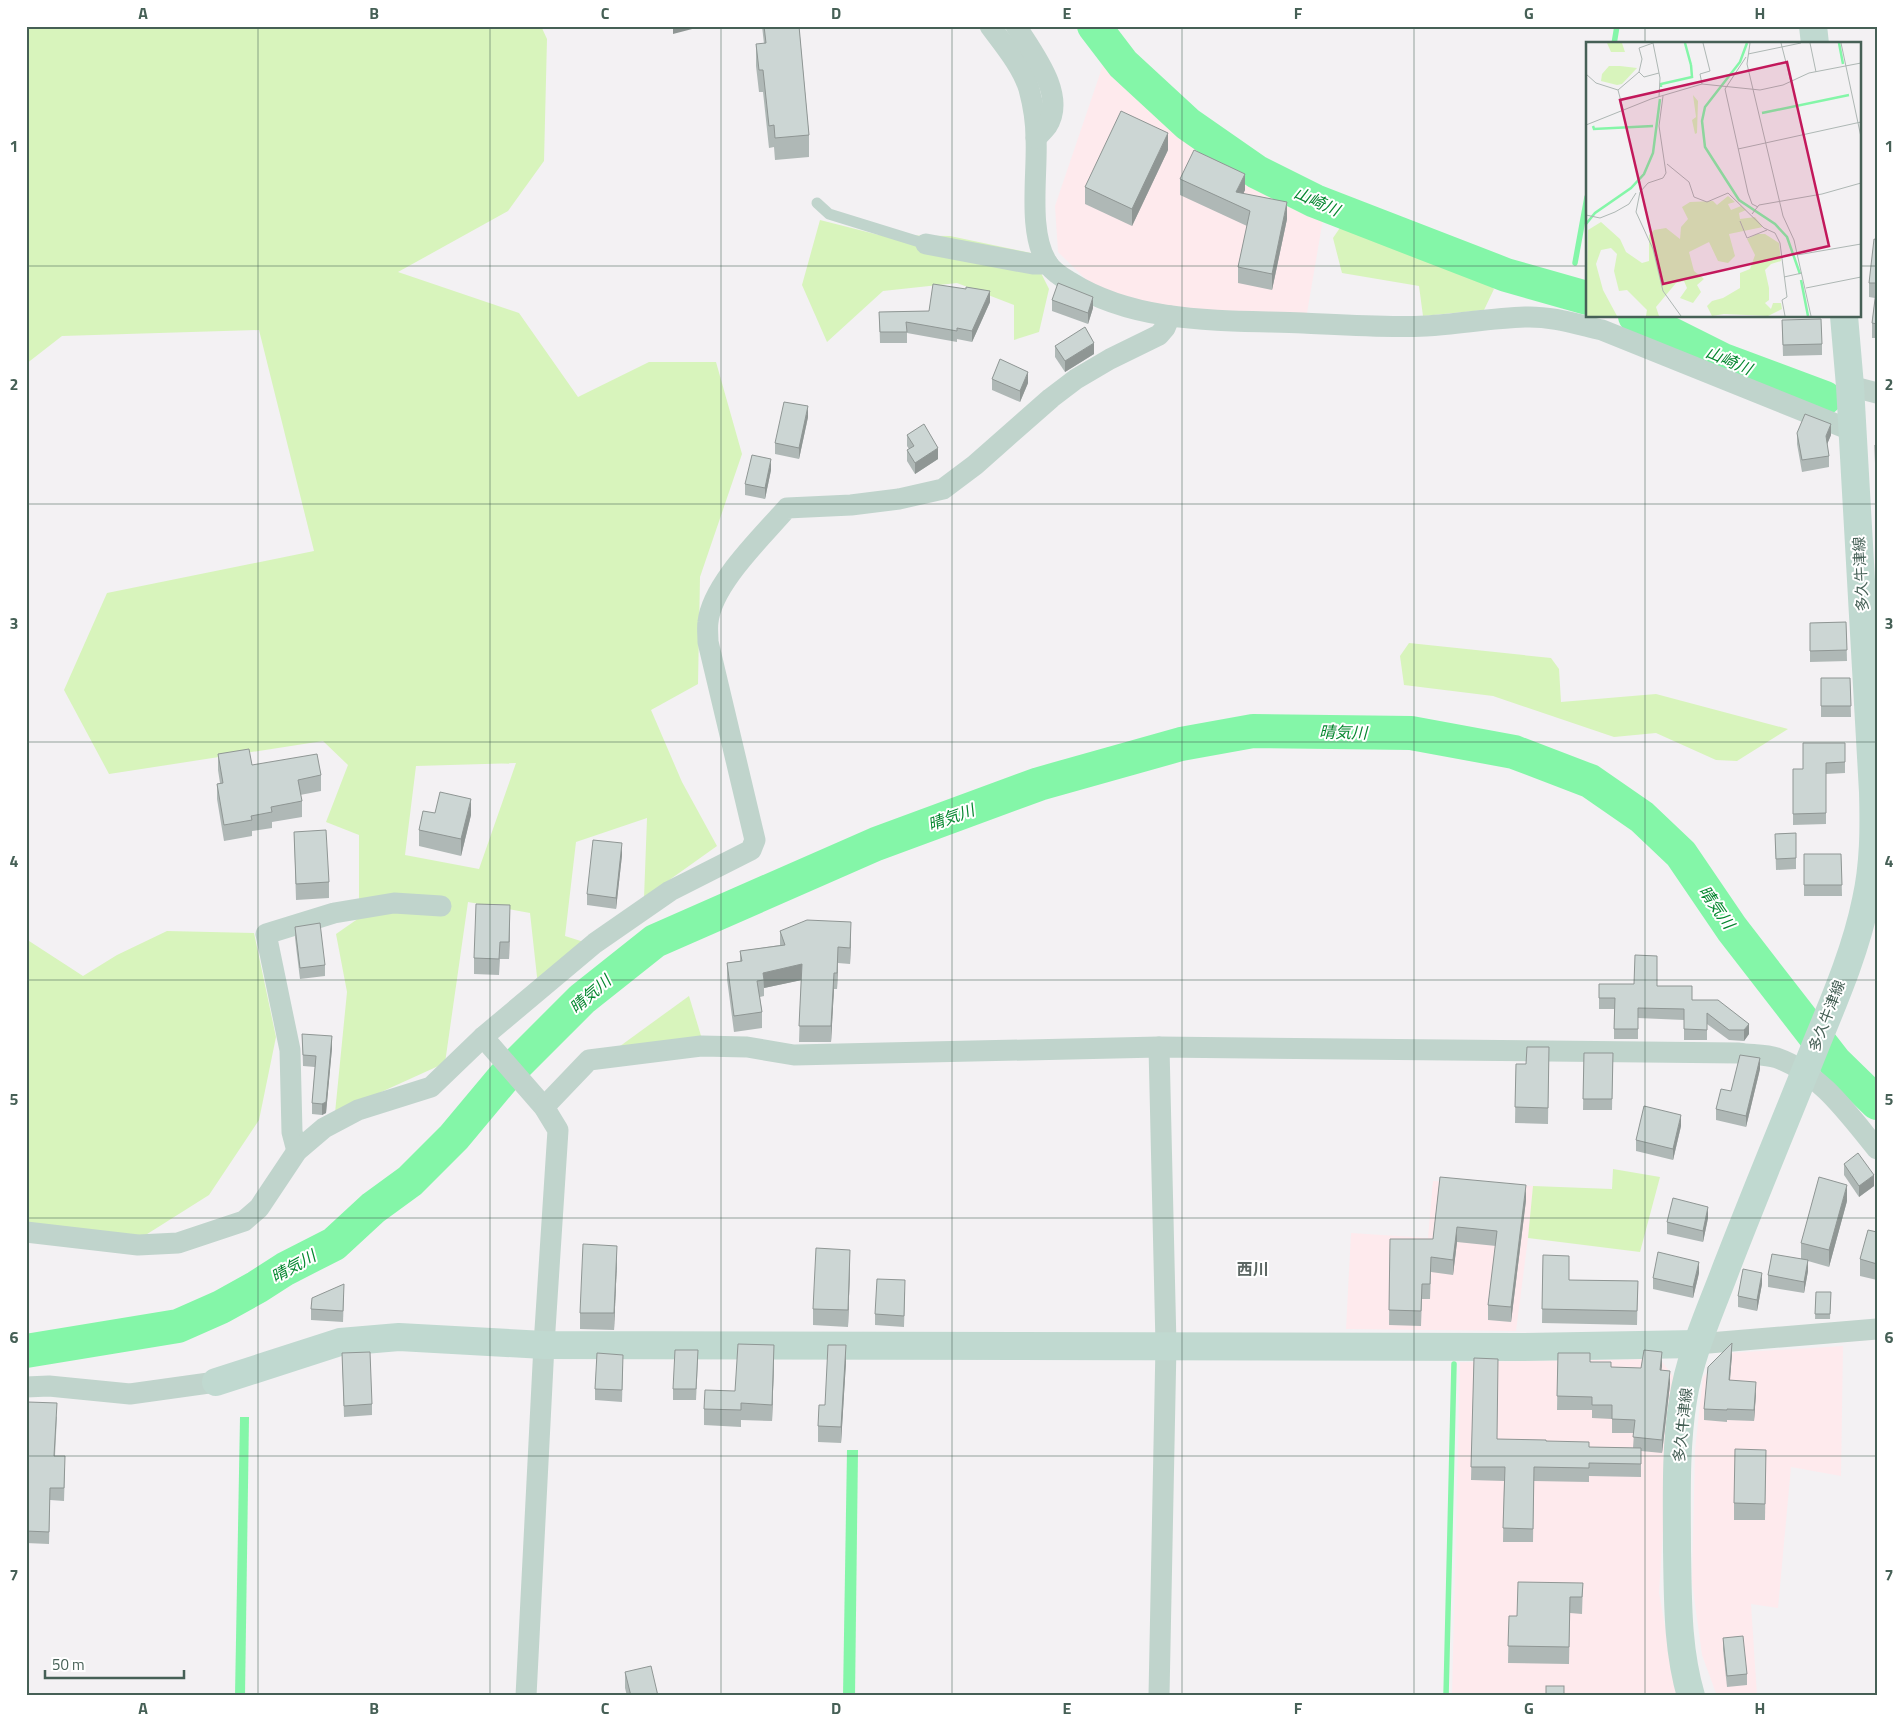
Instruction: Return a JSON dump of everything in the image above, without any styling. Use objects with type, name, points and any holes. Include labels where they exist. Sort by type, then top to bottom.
[{"type":"street","points":[[990,26],[1018,66],[1029,88],[1036,138],[1036,220],[1040,244],[1048,264],[1058,274],[1082,289],[1115,302],[1170,316],[1204,319],[1369,326],[1424,326],[1526,316],[1558,319],[1602,330],[1853,431]]},
{"type":"street","points":[[1016,26],[1045,71],[1052,97],[1052,110],[1048,125],[1036,138]]},
{"type":"street","points":[[1813,26],[1815,42]]},
{"type":"street","points":[[926,244],[1033,264],[1048,264]]},
{"type":"street","points":[[26,1232],[138,1245],[178,1243],[244,1221],[259,1208],[297,1151],[324,1128],[358,1110],[431,1087],[483,1037],[595,943],[670,891],[751,850],[755,840],[708,642],[708,621],[715,599],[730,574],[787,508],[852,505],[899,499],[943,488],[975,465],[1051,398],[1076,379],[1110,359],[1158,335],[1165,328],[1170,316]]},
{"type":"street","name":"多久牛津線","points":[[1692,1696],[1679,1636],[1678,1456],[1683,1400],[1697,1344],[1753,1198],[1840,986],[1866,902],[1875,845],[1853,431],[1844,318]]},
{"type":"street","points":[[1850,386],[1877,393]]},
{"type":"street","points":[[297,1151],[292,1132],[290,1050],[266,934],[334,913],[394,903],[441,906]]},
{"type":"street","points":[[483,1037],[544,1107],[558,1130],[544,1345],[526,1696]]},
{"type":"street","points":[[544,1107],[589,1060],[701,1046],[747,1047],[794,1055],[1159,1047],[1739,1053],[1776,1058],[1805,1073],[1840,1104],[1877,1149]]},
{"type":"street","points":[[1159,1047],[1166,1345],[1159,1696]]},
{"type":"street","points":[[26,1387],[49,1386],[130,1394],[216,1382],[340,1342],[399,1337],[544,1345],[1522,1347],[1697,1344],[1877,1330]]},
{"type":"lane","points":[[817,203],[829,214],[926,244]]},
{"type":"shaded area","points":[[26,26],[541,26],[547,39],[544,161],[508,211],[398,272],[519,313],[578,397],[649,362],[716,362],[742,454],[700,577],[698,684],[651,710],[682,782],[717,846],[644,898],[647,818],[576,842],[565,936],[587,943],[538,986],[530,913],[468,902],[445,1063],[335,1113],[347,992],[336,934],[359,918],[359,835],[326,822],[348,765],[323,741],[109,774],[64,690],[107,593],[314,551],[259,330],[62,336],[26,364]],"holes":[[[516,763],[479,869],[405,855],[416,766]]]},
{"type":"shaded area","points":[[1105,59],[1183,136],[1262,192],[1323,219],[1307,313],[1189,314],[1094,287],[1058,252],[1055,206]]},
{"type":"shaded area","points":[[1346,219],[1474,271],[1494,289],[1484,310],[1423,316],[1419,286],[1342,273],[1333,238]]},
{"type":"shaded area","points":[[820,220],[879,235],[950,236],[1031,253],[1049,289],[1039,332],[1014,340],[1014,305],[957,283],[883,291],[827,342],[802,285]]},
{"type":"shaded area","points":[[1409,643],[1551,658],[1559,669],[1561,702],[1656,694],[1788,729],[1737,761],[1716,760],[1656,733],[1614,737],[1493,696],[1404,685],[1400,656]]},
{"type":"shaded area","points":[[167,931],[254,933],[276,1037],[259,1120],[209,1195],[144,1236],[26,1224],[26,939],[83,976],[117,955]]},
{"type":"shaded area","points":[[689,996],[705,1049],[594,1065]]},
{"type":"shaded area","points":[[1613,1169],[1660,1177],[1640,1252],[1528,1238],[1533,1186],[1612,1189]]},
{"type":"shaded area","points":[[1433,1181],[1533,1186],[1516,1331],[1346,1329],[1351,1233],[1428,1238]]},
{"type":"shaded area","points":[[1843,1346],[1841,1476],[1791,1467],[1778,1608],[1751,1604],[1757,1696],[1717,1696],[1702,1655],[1692,1582],[1695,1450],[1703,1377],[1727,1353]]},
{"type":"shaded area","points":[[1660,1359],[1673,1376],[1659,1593],[1678,1696],[1452,1696],[1460,1362]]},
{"type":"shaded area","points":[[240,1417],[249,1417],[245,1696],[235,1696]]},
{"type":"shaded area","points":[[847,1450],[858,1450],[855,1696],[843,1696]]},
{"type":"building","points":[[764,26],[799,26],[809,135],[775,138],[774,125],[769,126],[763,70],[759,70],[756,44],[766,43]]},
{"type":"building","points":[[1121,111],[1168,133],[1132,209],[1085,187]]},
{"type":"building","points":[[1194,150],[1245,174],[1236,192],[1287,202],[1272,274],[1238,267],[1250,211],[1180,179]]},
{"type":"building","points":[[1874,239],[1877,240],[1877,283],[1869,283]]},
{"type":"building","points":[[1058,283],[1093,297],[1088,313],[1052,300]]},
{"type":"building","points":[[1877,283],[1877,324],[1872,323]]},
{"type":"building","points":[[933,284],[990,291],[972,331],[957,328],[957,331],[906,322],[907,332],[880,332],[879,312],[929,311]]},
{"type":"building","points":[[1821,319],[1822,344],[1783,345],[1782,320]]},
{"type":"building","points":[[1085,327],[1094,343],[1065,361],[1055,346]]},
{"type":"building","points":[[1000,359],[1028,372],[1020,391],[992,379]]},
{"type":"building","points":[[784,402],[808,406],[799,448],[775,443]]},
{"type":"building","points":[[1805,414],[1831,424],[1826,436],[1829,456],[1802,460],[1797,433]]},
{"type":"building","points":[[924,424],[938,448],[915,463],[907,450],[914,446],[907,435]]},
{"type":"building","points":[[1875,445],[1877,445],[1877,481],[1876,481]]},
{"type":"building","points":[[752,455],[771,459],[765,488],[745,484]]},
{"type":"building","points":[[1846,622],[1847,650],[1810,651],[1810,623]]},
{"type":"building","points":[[1821,678],[1850,678],[1851,706],[1821,706]]},
{"type":"building","points":[[1803,743],[1845,743],[1845,762],[1826,763],[1826,813],[1793,814],[1793,769],[1803,769]]},
{"type":"building","points":[[249,749],[252,765],[317,754],[321,775],[298,780],[302,801],[271,807],[272,812],[251,816],[252,820],[224,825],[217,784],[223,783],[218,754]]},
{"type":"building","points":[[440,792],[471,799],[461,839],[419,830],[423,811],[435,813]]},
{"type":"building","points":[[326,830],[329,882],[296,884],[294,832]]},
{"type":"building","points":[[1796,833],[1796,858],[1776,859],[1775,834]]},
{"type":"building","points":[[593,840],[622,843],[616,898],[587,894]]},
{"type":"building","points":[[1804,854],[1841,854],[1842,885],[1804,885]]},
{"type":"building","points":[[476,904],[510,905],[509,942],[500,942],[499,959],[474,958]]},
{"type":"building","points":[[807,920],[851,922],[850,948],[838,947],[837,973],[834,973],[831,1026],[799,1026],[802,964],[763,973],[764,980],[757,981],[762,1012],[734,1016],[727,963],[742,961],[740,951],[785,945],[780,931]]},
{"type":"building","points":[[320,923],[325,965],[300,968],[295,927]]},
{"type":"building","points":[[1635,955],[1657,956],[1657,986],[1692,986],[1692,1000],[1718,1000],[1749,1024],[1744,1030],[1729,1030],[1707,1013],[1707,1030],[1684,1029],[1684,1009],[1638,1008],[1638,1029],[1614,1029],[1615,998],[1599,998],[1599,984],[1634,984]]},
{"type":"building","points":[[302,1034],[332,1036],[326,1102],[322,1104],[312,1103],[316,1056],[303,1055]]},
{"type":"building","points":[[1527,1047],[1549,1047],[1548,1108],[1515,1107],[1516,1064],[1526,1064]]},
{"type":"building","points":[[1584,1053],[1613,1053],[1612,1099],[1583,1099]]},
{"type":"building","points":[[1740,1055],[1760,1058],[1746,1116],[1716,1109],[1721,1089],[1731,1091]]},
{"type":"building","points":[[1644,1106],[1681,1115],[1673,1149],[1636,1140]]},
{"type":"building","points":[[1858,1153],[1874,1175],[1859,1186],[1844,1164]]},
{"type":"building","points":[[1440,1177],[1526,1185],[1511,1307],[1488,1305],[1497,1231],[1457,1227],[1453,1260],[1431,1257],[1430,1284],[1422,1284],[1421,1311],[1389,1310],[1390,1239],[1433,1239]]},
{"type":"building","points":[[1819,1177],[1847,1185],[1829,1250],[1801,1243]]},
{"type":"building","points":[[1673,1198],[1708,1207],[1703,1231],[1667,1222]]},
{"type":"building","points":[[1868,1230],[1877,1232],[1877,1264],[1860,1259]]},
{"type":"building","points":[[583,1244],[617,1246],[614,1313],[580,1313]]},
{"type":"building","points":[[816,1248],[850,1250],[848,1310],[813,1309]]},
{"type":"building","points":[[1658,1252],[1699,1262],[1693,1287],[1653,1278]]},
{"type":"building","points":[[1772,1254],[1808,1260],[1804,1282],[1768,1275]]},
{"type":"building","points":[[1543,1255],[1569,1256],[1569,1280],[1638,1281],[1637,1311],[1542,1309]]},
{"type":"building","points":[[1743,1269],[1762,1273],[1757,1300],[1738,1296]]},
{"type":"building","points":[[877,1279],[905,1280],[904,1316],[875,1314]]},
{"type":"building","points":[[344,1284],[343,1311],[311,1309],[312,1298]]},
{"type":"building","points":[[1816,1292],[1831,1292],[1830,1314],[1815,1314]]},
{"type":"building","points":[[1732,1343],[1729,1380],[1756,1382],[1754,1410],[1704,1409],[1708,1367]]},
{"type":"building","points":[[738,1344],[774,1345],[772,1405],[741,1403],[741,1410],[704,1409],[705,1390],[735,1391]]},
{"type":"building","points":[[828,1345],[846,1345],[841,1427],[818,1426],[819,1405],[825,1405]]},
{"type":"building","points":[[675,1350],[698,1350],[696,1389],[673,1389]]},
{"type":"building","points":[[1644,1350],[1662,1352],[1660,1370],[1670,1371],[1662,1440],[1633,1437],[1635,1420],[1612,1419],[1612,1405],[1592,1405],[1592,1397],[1557,1396],[1558,1353],[1590,1353],[1590,1362],[1611,1362],[1611,1367],[1641,1368]]},
{"type":"building","points":[[370,1352],[372,1404],[344,1406],[342,1353]]},
{"type":"building","points":[[597,1353],[623,1355],[622,1390],[595,1389]]},
{"type":"building","points":[[1474,1358],[1498,1359],[1497,1439],[1589,1442],[1589,1447],[1641,1448],[1641,1464],[1589,1463],[1589,1468],[1534,1467],[1533,1529],[1503,1528],[1505,1467],[1471,1467]]},
{"type":"building","points":[[28,1402],[57,1403],[54,1456],[65,1456],[64,1488],[50,1488],[49,1532],[26,1531]]},
{"type":"building","points":[[1735,1449],[1766,1450],[1765,1504],[1734,1503]]},
{"type":"building","points":[[1518,1582],[1583,1583],[1582,1597],[1570,1597],[1569,1647],[1508,1646],[1509,1616],[1517,1616]]},
{"type":"building","points":[[1743,1636],[1747,1674],[1727,1676],[1723,1638]]},
{"type":"building","points":[[651,1666],[658,1696],[631,1696],[625,1672]]},
{"type":"building","points":[[1546,1686],[1564,1686],[1564,1696],[1546,1696]]},
{"type":"waterway","name":"山崎川","points":[[1094,26],[1123,64],[1188,124],[1257,172],[1315,201],[1506,275],[1586,298]]},
{"type":"waterway","points":[[1614,42],[1617,26]]},
{"type":"waterway","points":[[1575,263],[1586,202]]},
{"type":"waterway","name":"山崎川","points":[[1639,318],[1723,360],[1825,398]]},
{"type":"waterway","name":"晴気川","points":[[26,1351],[178,1326],[221,1307],[285,1269],[334,1244],[373,1208],[410,1181],[454,1137],[505,1076],[582,999],[655,941],[876,844],[1039,784],[1181,744],[1253,731],[1411,733],[1514,752],[1590,781],[1642,817],[1681,854],[1732,929],[1835,1062],[1877,1103]]},
{"type":"waterway","points":[[1446,1696],[1454,1364]]},
{"type":"district","name":"西川","points":[[1253,1269]]}]
